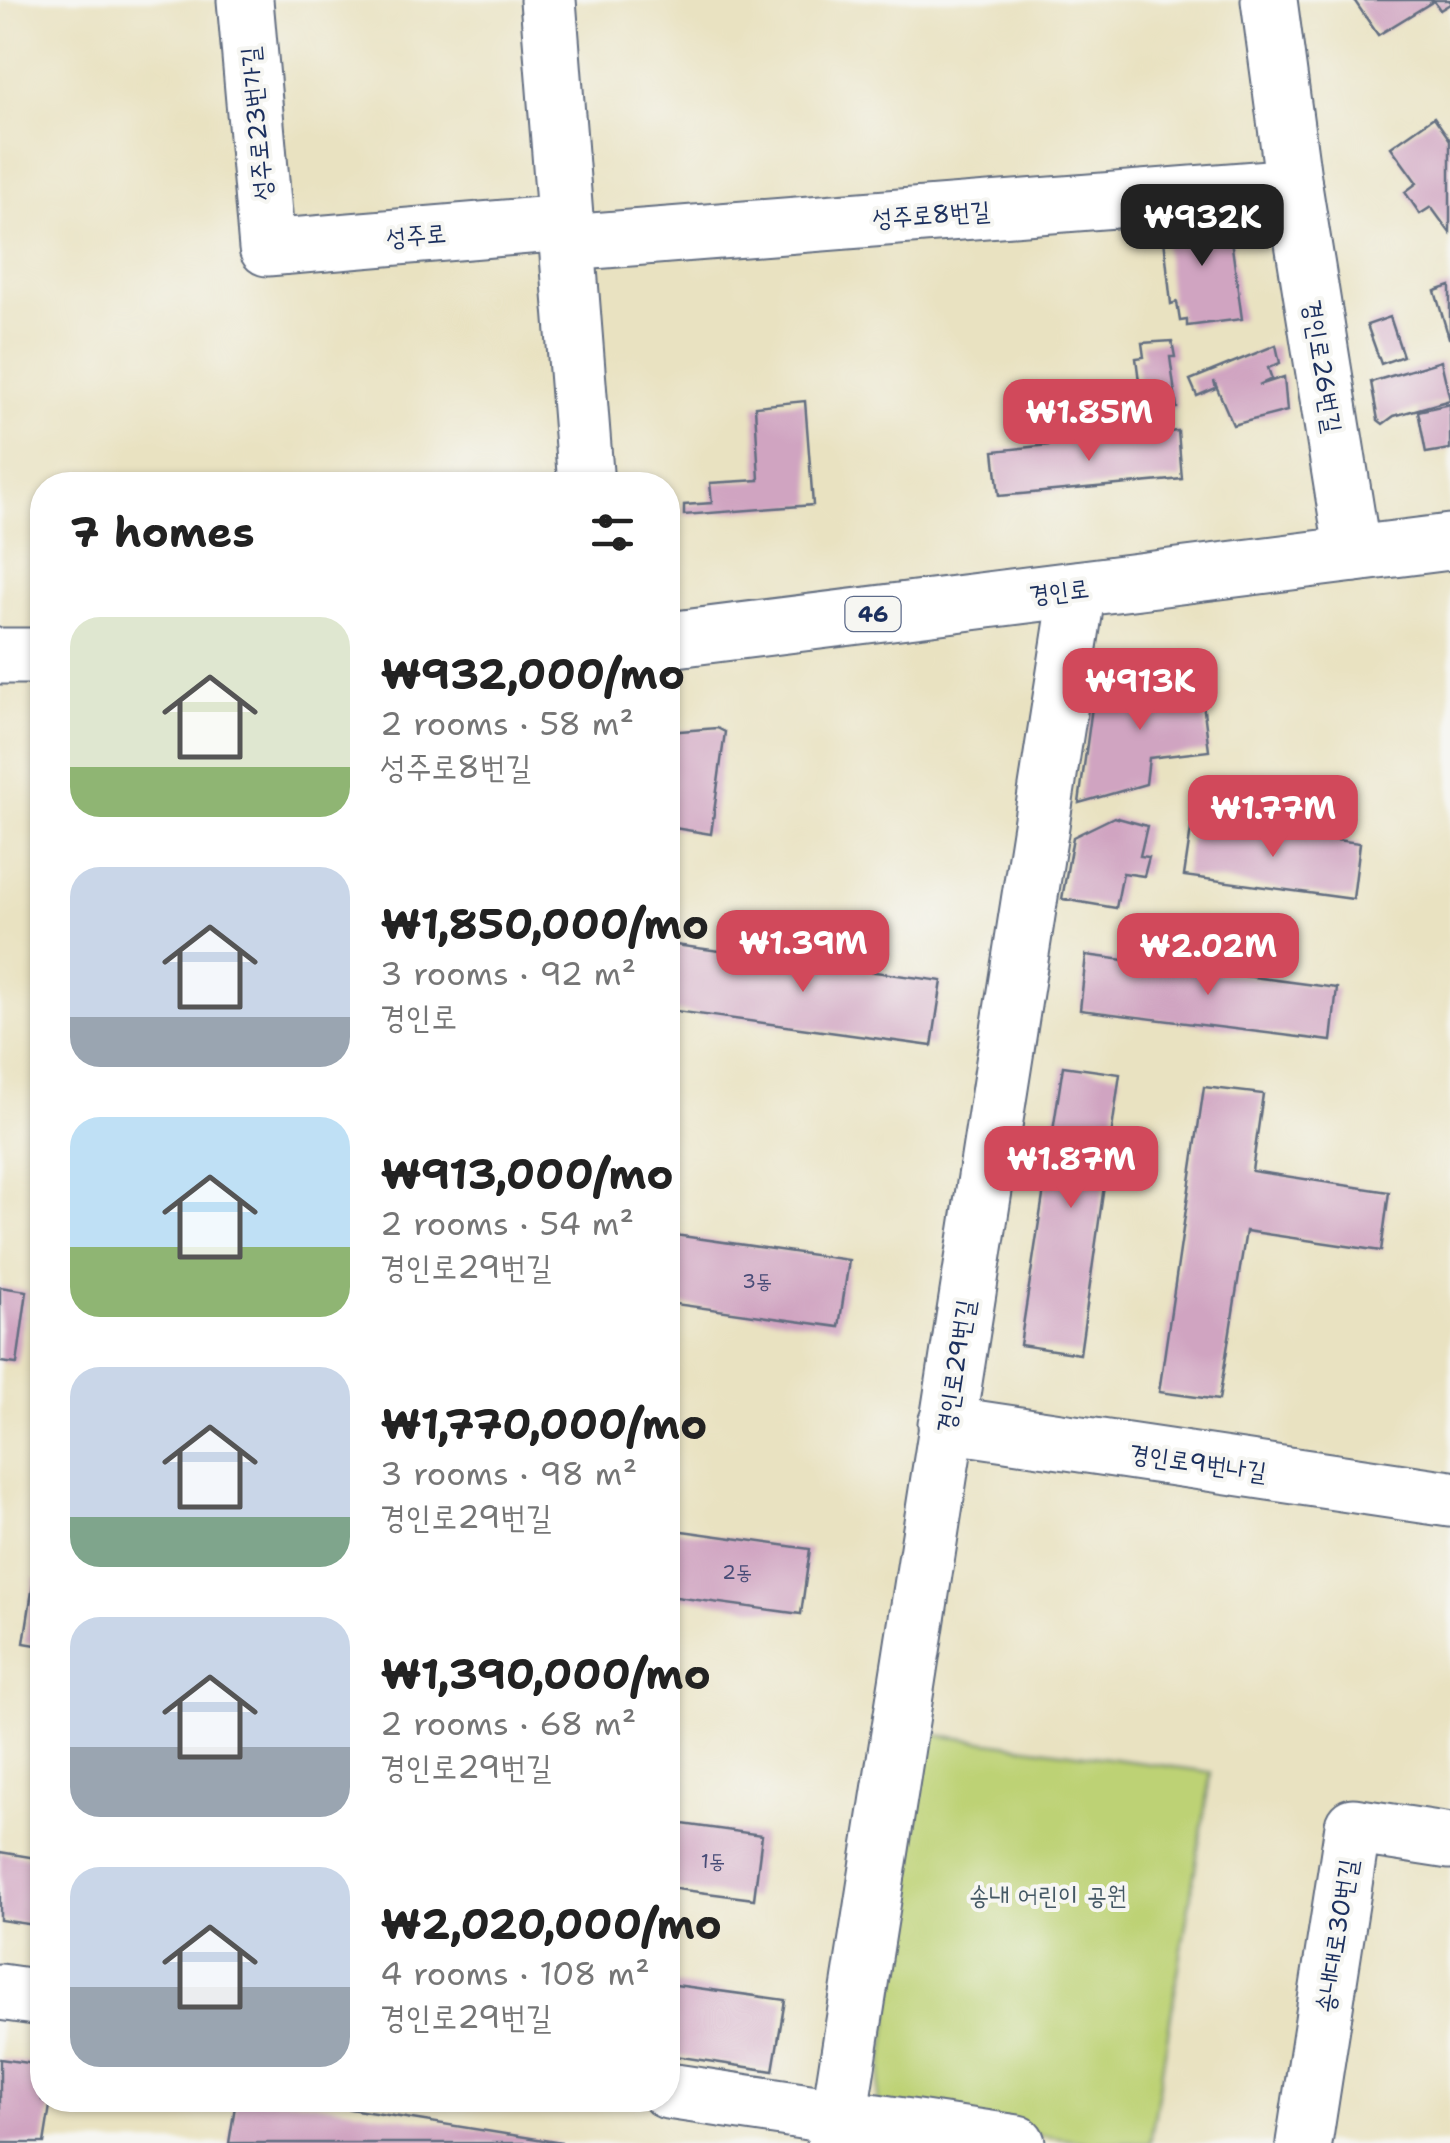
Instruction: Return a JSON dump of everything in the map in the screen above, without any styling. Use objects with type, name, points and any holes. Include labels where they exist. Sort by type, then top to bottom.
[{"type":"street","name":"성주로23번가길","points":[[244,0],[267,248]]},
{"type":"street","points":[[548,0],[585,472]]},
{"type":"street","name":"경인로26번길","points":[[1269,0],[1294,186],[1353,554]]},
{"type":"street","name":"성주로8번길","points":[[566,233],[1294,186]]},
{"type":"street","name":"성주로","points":[[267,248],[566,233]]},
{"type":"street","name":"경인로","points":[[680,638],[1450,542]]},
{"type":"street","name":"경인로29번길","points":[[837,2130],[1078,588]]},
{"type":"street","points":[[0,656],[30,656]]},
{"type":"street","name":"경인로9번나길","points":[[946,1424],[1450,1499]]},
{"type":"street","name":"송내대로30번길","points":[[1304,2143],[1353,1826],[1450,1842]]},
{"type":"street","points":[[0,1992],[30,1996]]},
{"type":"street","points":[[680,2094],[837,2130],[1017,2143]]},
{"type":"green space","name":"송내 어린이 공원","points":[[929,1734],[1211,1772],[1150,2143],[1090,2143],[876,2110]]},
{"type":"building","points":[[1354,0],[1450,0],[1450,4],[1440,10],[1434,1],[1378,35]]},
{"type":"building","points":[[1434,117],[1450,140],[1450,233],[1431,207],[1420,214],[1405,192],[1417,183],[1391,147]]},
{"type":"building","points":[[1227,211],[1242,319],[1187,326],[1187,320],[1180,321],[1177,302],[1171,304],[1163,230],[1169,229],[1168,220]]},
{"type":"building","points":[[1450,286],[1450,338],[1449,338],[1435,291]]},
{"type":"building","points":[[1390,317],[1403,356],[1381,364],[1367,325]]},
{"type":"building","points":[[1172,341],[1175,357],[1170,357],[1177,408],[1143,412],[1136,358],[1144,357],[1142,343]]},
{"type":"building","points":[[1276,345],[1280,363],[1268,368],[1272,379],[1259,385],[1284,377],[1287,411],[1233,425],[1214,381],[1216,388],[1197,396],[1190,380]]},
{"type":"building","points":[[1441,361],[1450,400],[1394,416],[1383,424],[1378,420],[1371,382]]},
{"type":"building","points":[[805,401],[813,505],[684,515],[684,505],[712,503],[710,483],[759,480],[755,406]]},
{"type":"building","points":[[1450,404],[1450,449],[1426,453],[1418,411]]},
{"type":"building","points":[[1178,431],[1182,479],[999,496],[994,451]]},
{"type":"building","points":[[1200,678],[1209,751],[1149,758],[1146,784],[1079,803],[1094,692]]},
{"type":"building","points":[[717,728],[725,732],[711,834],[680,829],[680,731]]},
{"type":"building","points":[[1114,817],[1147,826],[1140,856],[1149,857],[1144,876],[1123,873],[1116,908],[1062,899],[1073,837]]},
{"type":"building","points":[[1192,822],[1360,843],[1353,899],[1184,876]]},
{"type":"building","points":[[680,946],[942,981],[932,1046],[680,1012]]},
{"type":"building","points":[[1086,955],[1337,988],[1331,1041],[1080,1010]]},
{"type":"building","points":[[1063,1066],[1120,1074],[1080,1354],[1020,1345]]},
{"type":"building","points":[[1204,1087],[1263,1094],[1252,1171],[1389,1192],[1381,1251],[1246,1231],[1219,1400],[1159,1392]]},
{"type":"building","points":[[680,1236],[849,1260],[839,1327],[680,1305]]},
{"type":"building","points":[[0,1287],[27,1291],[17,1364],[0,1362]]},
{"type":"building","points":[[680,1531],[810,1549],[801,1614],[680,1598]]},
{"type":"building","points":[[30,1604],[30,1644],[24,1643]]},
{"type":"building","points":[[680,1824],[762,1835],[754,1899],[680,1890]]},
{"type":"building","points":[[0,1852],[30,1857],[30,1924],[0,1920]]},
{"type":"building","points":[[680,1986],[785,2000],[773,2071],[680,2057]]},
{"type":"building","points":[[0,2059],[30,2063],[30,2112],[49,2112],[44,2143],[0,2143]]},
{"type":"building","points":[[234,2112],[369,2112],[562,2143],[229,2143]]}]
